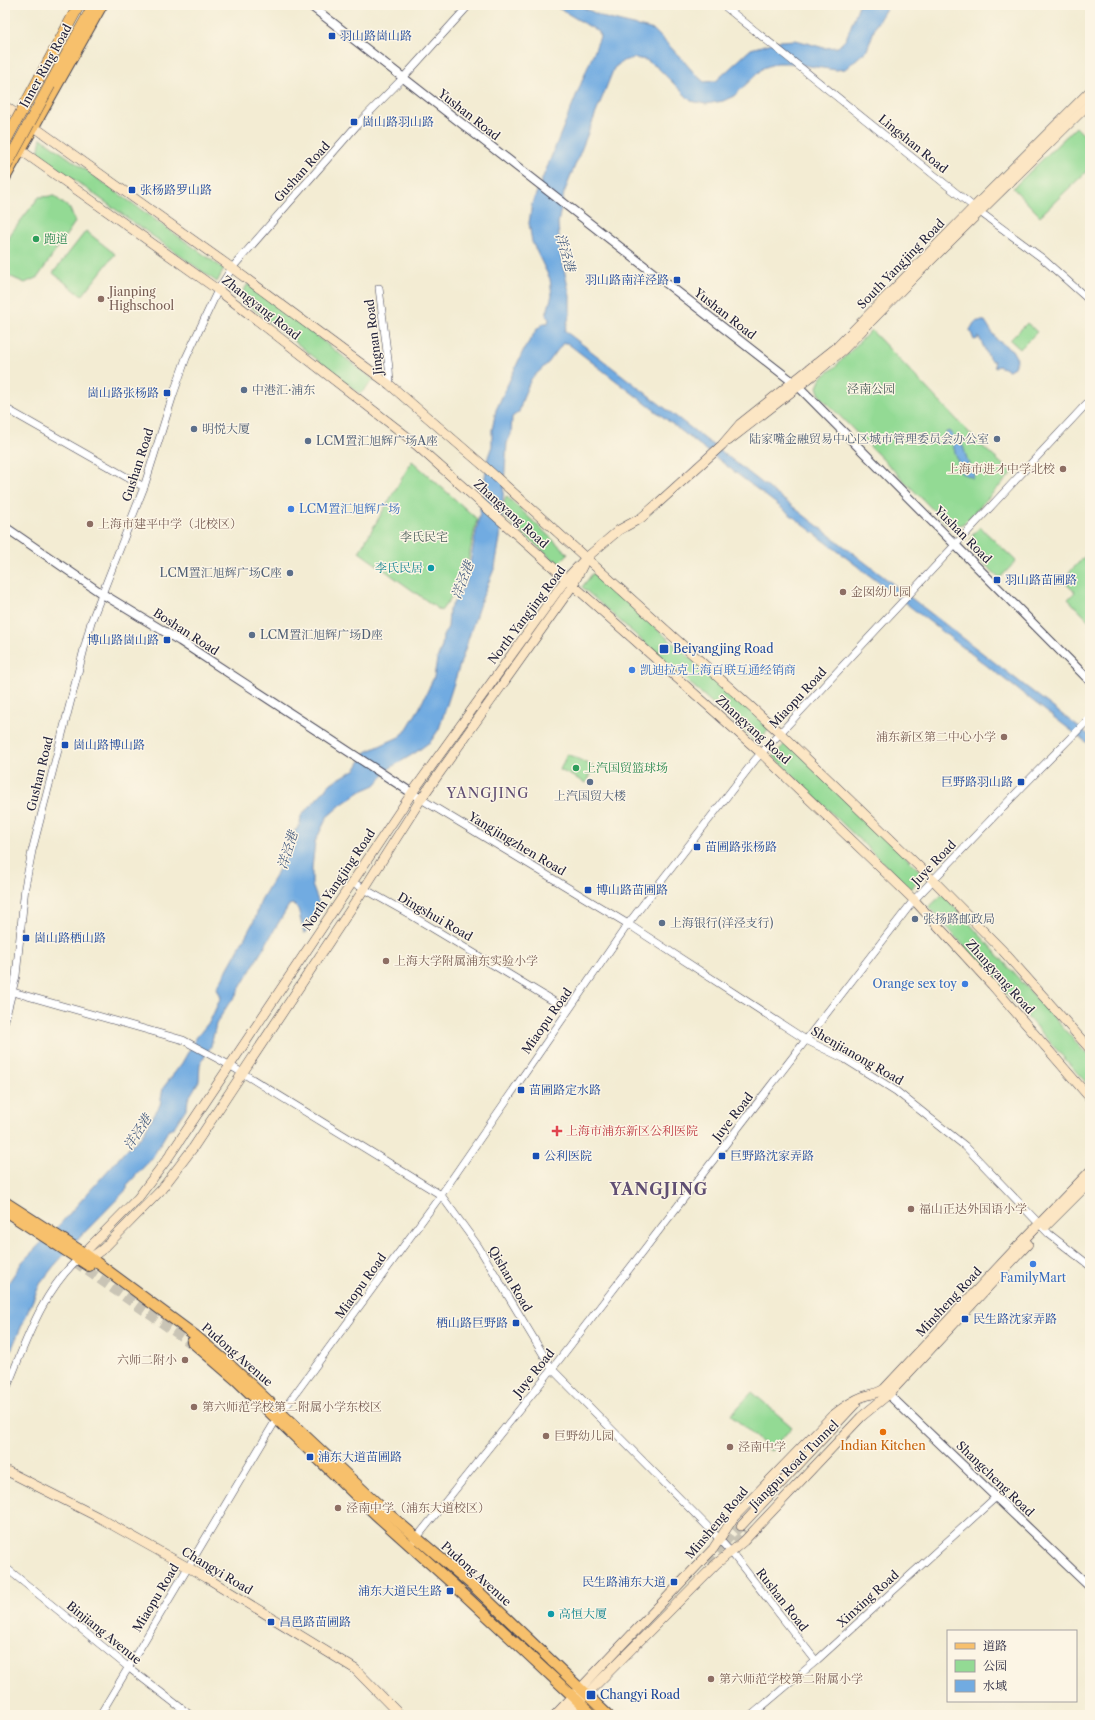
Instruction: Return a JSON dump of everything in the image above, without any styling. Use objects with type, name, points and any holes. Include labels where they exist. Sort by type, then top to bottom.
[{"type":"highway","name":"Inner Ring Road","points":[[5,168],[94,5]]},
{"type":"highway","name":"Inner Ring Road","points":[[5,142],[77,7]]},
{"type":"main road","points":[[5,178],[102,5]]},
{"type":"main road","points":[[5,138],[77,7]]},
{"type":"main road","name":"South Yangjing Road","points":[[586,558],[619,530],[641,518],[710,455],[736,436],[795,384],[827,363],[848,345],[1090,92]]},
{"type":"main road","name":"South Yangjing Road","points":[[977,209],[1090,103]]},
{"type":"main road","name":"Zhangyang Road","points":[[5,106],[232,268],[390,385],[485,466],[780,733],[933,880],[1003,951],[1090,1049]]},
{"type":"main road","name":"Zhangyang Road","points":[[5,138],[218,290],[405,435],[761,753],[914,900],[992,985],[1090,1098]]},
{"type":"main road","name":"North Yangjing Road","points":[[81,1255],[138,1198],[168,1158],[231,1066],[412,793],[566,579],[586,558]]},
{"type":"main road","name":"North Yangjing Road","points":[[81,1255],[97,1253],[105,1247],[161,1190],[193,1148],[421,800],[573,586],[586,558]]},
{"type":"main road","name":"Minsheng Road","points":[[584,1691],[716,1564],[744,1541],[861,1417],[887,1392],[1042,1226],[1090,1171]]},
{"type":"main road","name":"Minsheng Road","points":[[1042,1226],[1090,1182]]},
{"type":"main road","name":"Pudong Avenue","points":[[5,1202],[42,1230],[81,1255],[193,1342],[279,1416],[593,1715]]},
{"type":"main road","name":"Pudong Avenue","points":[[5,1211],[42,1230]]},
{"type":"main road","name":"Minsheng Road","points":[[566,1715],[584,1691],[713,1549],[720,1540],[726,1527],[734,1517],[832,1416],[845,1406],[861,1397],[887,1392]]},
{"type":"main road","name":"Jiangpu Road Tunnel","points":[[861,1397],[744,1529],[834,1439],[861,1417]]},
{"type":"main road","name":"Changyi Road","points":[[5,1470],[188,1566],[355,1669],[400,1715]]},
{"type":"main road","name":"Pudong Avenue","points":[[413,1542],[472,1585],[608,1715]]},
{"type":"main road","name":"Minsheng Road","points":[[555,1715],[577,1699]]},
{"type":"street","name":"Yushan Road","points":[[310,5],[795,384],[1090,681]]},
{"type":"street","name":"Gushan Road","points":[[5,1020],[13,992],[21,937],[25,887],[32,851],[91,622],[144,487],[186,358],[218,290],[232,268],[357,125],[403,78],[469,5]]},
{"type":"street","name":"Lingshan Road","points":[[723,5],[977,209],[1042,258],[1090,301]]},
{"type":"street","name":"Jingnan Road","points":[[379,288],[390,385]]},
{"type":"street","name":"Miaopu Road","points":[[100,1715],[279,1416],[441,1195],[628,924],[761,753],[1090,400]]},
{"type":"street","points":[[5,408],[144,487]]},
{"type":"street","name":"Boshan Road","points":[[5,527],[102,593],[180,641],[354,756]]},
{"type":"street","name":"Juye Road","points":[[413,1542],[552,1369],[914,900],[1090,718]]},
{"type":"street","name":"Yangjingzhen Road","points":[[354,756],[421,800],[628,924]]},
{"type":"street","name":"Dingshui Road","points":[[352,882],[409,914],[568,1010]]},
{"type":"street","name":"Shenjianong Road","points":[[628,924],[806,1040],[845,1059],[896,1091],[965,1146],[1042,1226],[1090,1266]]},
{"type":"street","name":"Qishan Road","points":[[13,992],[183,1040],[243,1073],[441,1195],[478,1246],[552,1369],[731,1552]]},
{"type":"street","name":"North Yangjing Road","points":[[5,1392],[43,1302],[57,1281],[81,1255]]},
{"type":"street","name":"Shangcheng Road","points":[[887,1392],[1090,1587]]},
{"type":"street","name":"Xinxing Road","points":[[752,1715],[816,1662],[996,1497]]},
{"type":"street","name":"Rushan Road","points":[[731,1552],[816,1662]]},
{"type":"street","name":"Binjiang Avenue","points":[[5,1567],[128,1667],[190,1715]]},
{"type":"green space","points":[[1076,127],[1090,141],[1090,168],[1040,216],[1013,188]]},
{"type":"green space","points":[[41,138],[224,269],[217,282],[38,154]]},
{"type":"green space","name":"跑道","points":[[54,196],[70,209],[75,222],[38,277],[25,283],[9,276],[5,270],[5,246],[12,232],[39,197]]},
{"type":"green space","points":[[86,231],[115,254],[82,296],[53,273]]},
{"type":"green space","points":[[248,284],[374,380],[360,394],[239,297]]},
{"type":"green space","points":[[1027,323],[1037,332],[1020,349],[1010,340]]},
{"type":"green space","name":"泾南公园","points":[[871,330],[982,446],[1012,473],[964,523],[954,526],[945,522],[820,396],[817,387],[821,378],[835,367]]},
{"type":"green space","name":"李氏民宅","points":[[412,461],[477,519],[464,580],[441,611],[359,552]]},
{"type":"green space","points":[[506,496],[568,554],[558,564],[501,514]]},
{"type":"green space","points":[[980,527],[1016,561],[1000,578],[976,555],[971,544],[973,534]]},
{"type":"green space","points":[[1090,551],[1090,622],[1068,599],[1075,592],[1062,580]]},
{"type":"green space","points":[[593,573],[770,728],[757,743],[582,587]]},
{"type":"green space","points":[[788,741],[924,875],[910,889],[773,756]]},
{"type":"green space","name":"上汽国贸篮球场","points":[[567,754],[593,766],[586,783],[560,770]]},
{"type":"green space","points":[[943,894],[1090,1058],[1090,1087],[929,907]]},
{"type":"green space","points":[[752,1392],[792,1427],[771,1451],[731,1415]]},
{"type":"water","points":[[553,5],[578,5],[605,18],[654,30],[704,82],[716,81],[751,49],[779,41],[796,40],[824,48],[838,47],[846,39],[859,5],[888,5],[876,25],[867,50],[845,69],[836,70],[789,63],[777,63],[763,68],[734,96],[723,101],[706,104],[691,101],[657,67],[646,60],[634,58],[623,61],[614,68],[564,193],[558,223],[560,251],[570,296],[570,313],[565,331],[1090,736],[1090,745],[567,343],[563,343],[548,363],[531,379],[519,412],[512,417],[511,434],[507,443],[500,538],[495,567],[480,603],[439,729],[431,741],[415,753],[390,768],[375,785],[361,791],[342,804],[327,817],[315,842],[312,867],[312,885],[321,909],[304,934],[298,909],[293,904],[289,905],[234,998],[229,1003],[216,1024],[211,1046],[200,1064],[199,1081],[188,1099],[187,1107],[174,1127],[169,1129],[152,1158],[127,1185],[127,1189],[82,1235],[40,1284],[5,1364],[5,1288],[23,1261],[62,1222],[127,1149],[141,1137],[160,1105],[163,1088],[182,1063],[196,1038],[210,1021],[221,997],[217,988],[255,919],[261,900],[289,852],[293,832],[300,824],[301,816],[331,783],[356,769],[366,752],[399,737],[405,732],[420,707],[434,677],[443,636],[448,627],[449,610],[466,583],[479,517],[488,457],[492,446],[492,430],[496,410],[523,351],[537,329],[544,323],[548,323],[549,319],[546,316],[552,295],[550,279],[532,242],[529,223],[532,204],[600,37],[599,32]]},
{"type":"water","points":[[978,321],[985,321],[997,340],[1012,350],[1017,359],[1014,367],[1009,370],[998,366],[995,368],[994,361],[990,360],[979,337],[977,337],[978,339],[974,340],[970,330],[974,323]]},
{"type":"water","points":[[949,431],[963,446],[969,465],[974,474],[973,478],[961,473],[953,445],[946,436],[946,432]]},
{"type":"tunnel","points":[[75,1262],[198,1348]]},
{"type":"tunnel","points":[[707,1561],[741,1526]]},
{"type":"tunnel","points":[[725,1552],[746,1531]]},
{"type":"place","name":"羽山路崮山路","points":[[332,36]]},
{"type":"place","name":"崮山路羽山路","points":[[354,122]]},
{"type":"place","name":"张杨路罗山路","points":[[132,190]]},
{"type":"place","name":"跑道","points":[[36,239]]},
{"type":"place","name":"羽山路南洋泾路","points":[[677,280]]},
{"type":"place","name":"Jianping Highschool","points":[[101,299]]},
{"type":"place","name":"中港汇·浦东","points":[[244,390]]},
{"type":"place","name":"崮山路张杨路","points":[[167,393]]},
{"type":"place","name":"明悦大厦","points":[[194,429]]},
{"type":"place","name":"陆家嘴金融贸易中心区城市管理委员会办公室","points":[[997,439]]},
{"type":"place","name":"LCM置汇旭辉广场A座","points":[[308,441]]},
{"type":"place","name":"上海市进才中学北校","points":[[1063,469]]},
{"type":"place","name":"LCM置汇旭辉广场","points":[[291,509]]},
{"type":"place","name":"上海市建平中学（北校区）","points":[[90,524]]},
{"type":"place","name":"李氏民居","points":[[431,568]]},
{"type":"place","name":"LCM置汇旭辉广场C座","points":[[290,573]]},
{"type":"place","name":"羽山路苗圃路","points":[[997,580]]},
{"type":"place","name":"金囡幼儿园","points":[[843,592]]},
{"type":"place","name":"LCM置汇旭辉广场D座","points":[[252,635]]},
{"type":"place","name":"博山路崮山路","points":[[167,640]]},
{"type":"place","name":"Beiyangjing Road","points":[[664,649]]},
{"type":"place","name":"凯迪拉克上海百联互通经销商","points":[[632,670]]},
{"type":"place","name":"浦东新区第二中心小学","points":[[1004,737]]},
{"type":"place","name":"崮山路博山路","points":[[65,745]]},
{"type":"place","name":"上汽国贸篮球场","points":[[576,768]]},
{"type":"place","name":"上汽国贸大楼","points":[[590,782]]},
{"type":"place","name":"巨野路羽山路","points":[[1021,782]]},
{"type":"place","name":"苗圃路张杨路","points":[[697,847]]},
{"type":"place","name":"博山路苗圃路","points":[[588,890]]},
{"type":"place","name":"张扬路邮政局","points":[[915,919]]},
{"type":"place","name":"上海银行(洋泾支行)","points":[[662,923]]},
{"type":"place","name":"崮山路栖山路","points":[[26,938]]},
{"type":"place","name":"上海大学附属浦东实验小学","points":[[386,961]]},
{"type":"place","name":"Orange sex toy","points":[[965,984]]},
{"type":"place","name":"苗圃路定水路","points":[[521,1090]]},
{"type":"place","name":"上海市浦东新区公利医院","points":[[557,1131]]},
{"type":"place","name":"公利医院","points":[[536,1156]]},
{"type":"place","name":"巨野路沈家弄路","points":[[722,1156]]},
{"type":"place","name":"福山正达外国语小学","points":[[911,1209]]},
{"type":"place","name":"FamilyMart","points":[[1033,1264]]},
{"type":"place","name":"民生路沈家弄路","points":[[965,1319]]},
{"type":"place","name":"栖山路巨野路","points":[[516,1323]]},
{"type":"place","name":"六师二附小","points":[[185,1360]]},
{"type":"place","name":"第六师范学校第二附属小学东校区","points":[[194,1407]]},
{"type":"place","name":"Indian Kitchen","points":[[883,1432]]},
{"type":"place","name":"巨野幼儿园","points":[[546,1436]]},
{"type":"place","name":"泾南中学","points":[[730,1447]]},
{"type":"place","name":"浦东大道苗圃路","points":[[310,1457]]},
{"type":"place","name":"泾南中学（浦东大道校区）","points":[[338,1508]]},
{"type":"place","name":"民生路浦东大道","points":[[674,1582]]},
{"type":"place","name":"浦东大道民生路","points":[[450,1591]]},
{"type":"place","name":"高恒大厦","points":[[551,1614]]},
{"type":"place","name":"昌邑路苗圃路","points":[[271,1622]]},
{"type":"place","name":"第六师范学校第二附属小学","points":[[711,1679]]},
{"type":"place","name":"Changyi Road","points":[[591,1695]]},
{"type":"district","name":"YANGJING","points":[[488,793]]},
{"type":"district","name":"YANGJING","points":[[659,1189]]},
{"type":"water label","name":"洋泾港","points":[[566,252]]},
{"type":"water label","name":"洋泾港","points":[[462,580]]},
{"type":"water label","name":"洋泾港","points":[[287,850]]},
{"type":"water label","name":"洋泾港","points":[[137,1132]]}]
